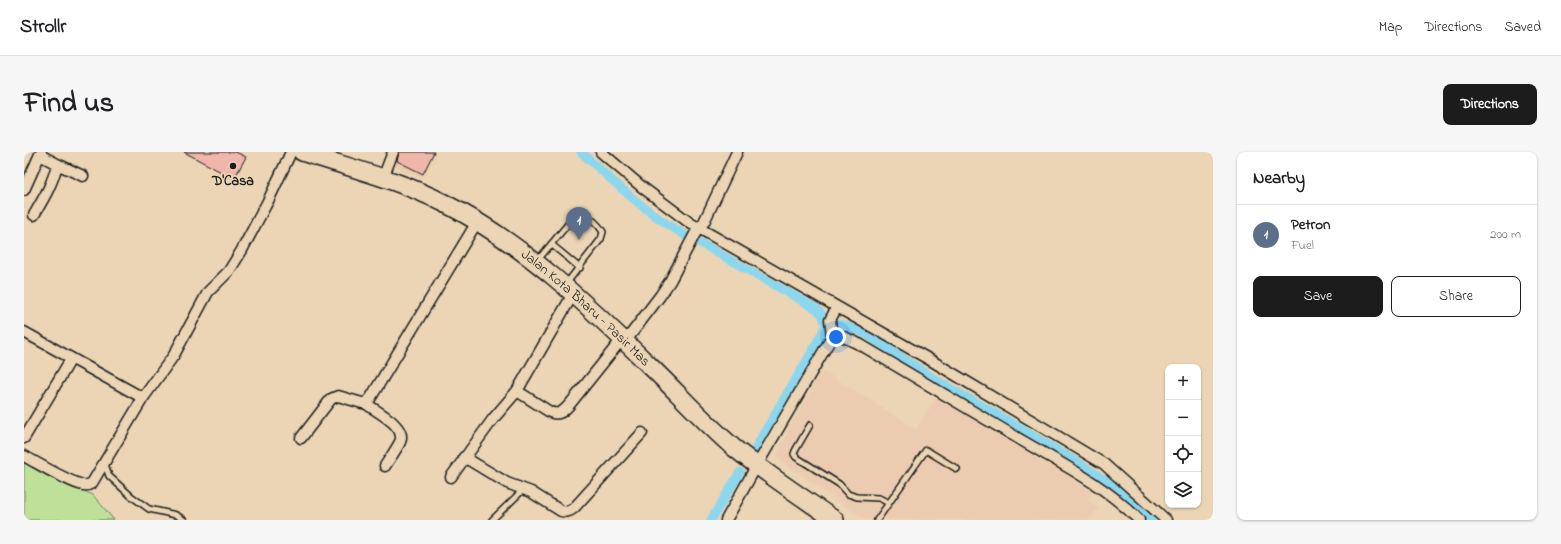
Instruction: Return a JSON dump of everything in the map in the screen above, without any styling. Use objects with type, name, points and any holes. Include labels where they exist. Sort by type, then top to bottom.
[{"type":"highway","name":"Jalan Kota Bharu - Pasir Mas","points":[[302,152],[411,188],[445,203],[504,240],[536,263],[569,290],[710,426],[733,446],[834,520]]},
{"type":"street","points":[[24,456],[84,485],[89,485],[92,483],[105,464],[143,398],[174,354],[208,292],[229,271],[242,250],[269,199],[291,152]]},
{"type":"street","points":[[383,178],[394,152]]},
{"type":"street","points":[[601,152],[661,202],[698,230],[834,313],[932,361],[1092,456],[1111,469],[1166,520]]},
{"type":"street","points":[[517,391],[555,414],[559,414],[570,404],[667,286],[691,242],[704,222],[737,152]]},
{"type":"street","points":[[24,190],[27,177],[40,153],[57,164],[83,176]]},
{"type":"street","points":[[34,215],[49,189],[57,164]]},
{"type":"street","points":[[365,403],[370,399],[477,222]]},
{"type":"street","points":[[450,477],[493,419],[517,391],[569,290]]},
{"type":"street","points":[[726,520],[832,336],[834,313]]},
{"type":"street","points":[[24,332],[143,398]]},
{"type":"street","points":[[832,336],[844,337],[861,345],[1062,464],[1128,508],[1139,520]]},
{"type":"street","points":[[24,438],[71,359]]},
{"type":"street","points":[[301,438],[331,399],[338,396],[357,403],[365,403],[394,423],[400,429],[402,435],[400,442],[385,466]]},
{"type":"street","points":[[464,457],[499,479],[538,496],[561,511],[569,511],[642,433]]},
{"type":"lane","points":[[536,263],[578,214],[585,215],[600,226],[603,232],[601,239],[580,268],[569,290]]},
{"type":"lane","points":[[551,244],[580,268]]},
{"type":"lane","points":[[810,425],[795,451],[794,454],[796,457],[839,484],[848,494],[857,497],[879,498],[889,503]]},
{"type":"lane","points":[[877,520],[926,450],[957,469]]},
{"type":"lane","points":[[105,464],[109,476],[130,496],[149,509],[176,515],[184,520]]},
{"type":"lane","points":[[492,520],[524,489]]},
{"type":"shaded area","points":[[397,152],[436,152],[423,178],[391,166]]},
{"type":"shaded area","points":[[822,370],[916,429],[936,397],[1093,491],[1087,500],[1099,508],[1088,520],[865,520],[776,457],[788,430]]},
{"type":"green space","points":[[24,463],[93,495],[114,520],[24,520]]},
{"type":"building","points":[[184,152],[236,152],[246,157],[234,179]]},
{"type":"building","points":[[399,152],[434,152],[423,174],[397,161]]},
{"type":"waterway","points":[[581,152],[639,203],[670,226],[817,309],[823,316],[826,326],[812,351]]},
{"type":"waterway","points":[[832,326],[839,324],[864,333],[944,385],[1082,465],[1115,487],[1151,520]]},
{"type":"waterway","points":[[755,449],[815,347]]},
{"type":"waterway","points":[[711,520],[740,472]]},
{"type":"place","name":"D'Casa","points":[[233,166]]},
{"type":"place","name":"Petron","points":[[579,240]]}]
